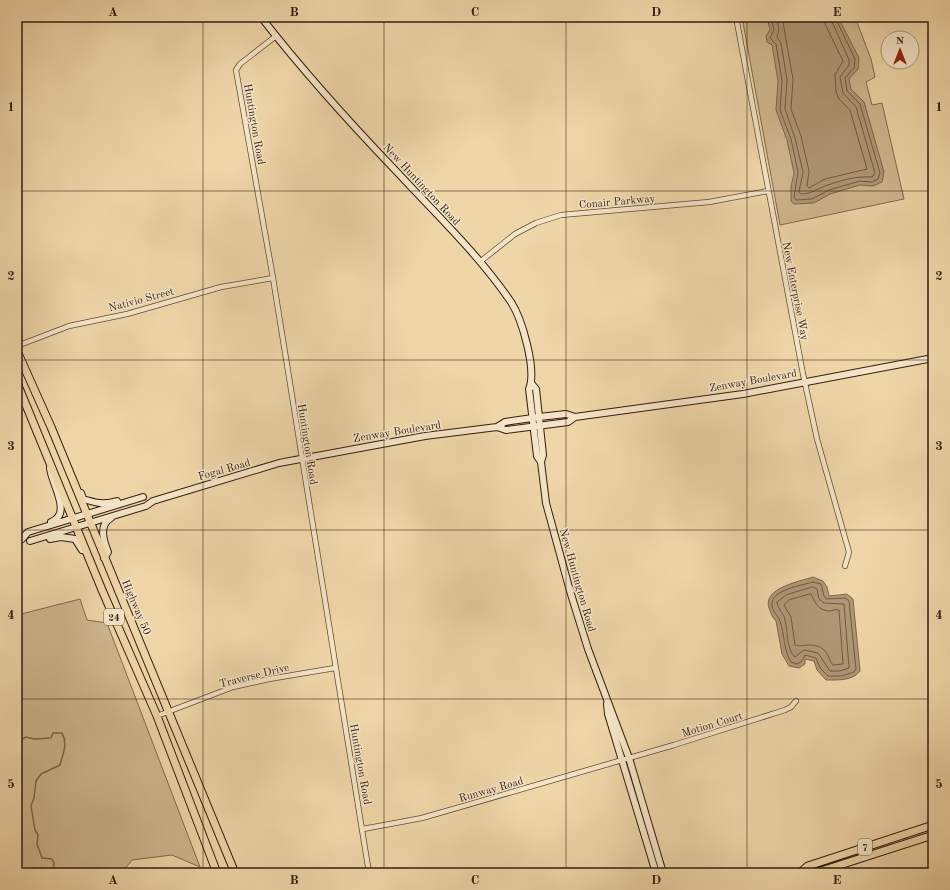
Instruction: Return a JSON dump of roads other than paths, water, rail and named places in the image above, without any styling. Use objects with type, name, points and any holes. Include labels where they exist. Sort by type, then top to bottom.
[{"type":"main road","name":"Highway 50","points":[[17,351],[234,873]]},
{"type":"main road","name":"24","points":[[17,383],[72,519],[157,716],[217,873]]},
{"type":"main road","name":"7","points":[[800,873],[808,866],[933,825]]},
{"type":"main road","name":"7","points":[[815,873],[933,835]]},
{"type":"street","name":"New Huntington Road","points":[[261,17],[357,130],[480,262],[511,303],[519,318],[528,348],[531,383],[529,389],[543,455],[541,462],[546,503],[588,649],[606,700],[613,712],[656,873]]},
{"type":"street","name":"New Enterprise Way","points":[[736,17],[817,439],[849,552],[845,566]]},
{"type":"street","name":"Huntington Road","points":[[276,36],[240,64],[236,70],[273,278],[369,873]]},
{"type":"street","name":"Conair Parkway","points":[[480,262],[515,234],[536,223],[561,215],[709,202],[768,190]]},
{"type":"street","name":"Nativio Street","points":[[17,346],[69,326],[127,314],[221,287],[273,278]]},
{"type":"street","name":"Zenway Boulevard","points":[[497,427],[504,422],[566,414],[575,417],[743,394],[933,358]]},
{"type":"street","name":"Zenway Boulevard","points":[[301,459],[425,436],[497,427],[506,430],[568,422],[575,417]]},
{"type":"street","name":"Fogal Road","points":[[30,541],[146,506],[153,501],[279,463],[301,459]]},
{"type":"street","points":[[19,540],[28,532],[56,520],[59,515],[61,503],[52,481],[49,462]]},
{"type":"street","points":[[68,472],[74,475],[84,499],[107,504],[137,496],[153,501]]},
{"type":"street","points":[[28,532],[143,497]]},
{"type":"street","points":[[104,558],[108,552],[103,537],[106,522],[111,518],[146,506]]},
{"type":"street","points":[[19,540],[37,542],[56,537],[75,539],[90,561]]},
{"type":"street","name":"Traverse Drive","points":[[157,716],[233,687],[269,678],[335,668]]},
{"type":"street","name":"Motion Court","points":[[626,759],[777,713],[791,707],[796,701]]},
{"type":"street","name":"New Huntington Road","points":[[626,759],[663,873]]},
{"type":"street","name":"Runway Road","points":[[363,829],[422,818],[626,759]]},
{"type":"water","points":[[767,17],[838,17],[859,58],[858,69],[849,79],[851,89],[864,102],[884,172],[882,182],[873,186],[860,185],[830,194],[814,203],[794,204],[791,201],[791,187],[794,173],[787,140],[776,110],[778,81],[772,45],[767,42],[766,36],[770,30]]},
{"type":"water","points":[[813,577],[823,581],[827,587],[829,596],[847,594],[853,599],[860,671],[853,677],[840,680],[826,680],[817,670],[814,661],[805,659],[805,664],[799,668],[789,666],[782,654],[776,621],[769,608],[768,601],[771,595],[784,586]]},
{"type":"waterway","points":[[17,742],[26,737],[34,739],[51,738],[53,733],[62,733],[64,737],[64,749],[60,765],[41,774],[36,781],[34,798],[31,806],[35,830],[38,835],[37,844],[42,858],[52,859],[54,863],[53,873]]}]
